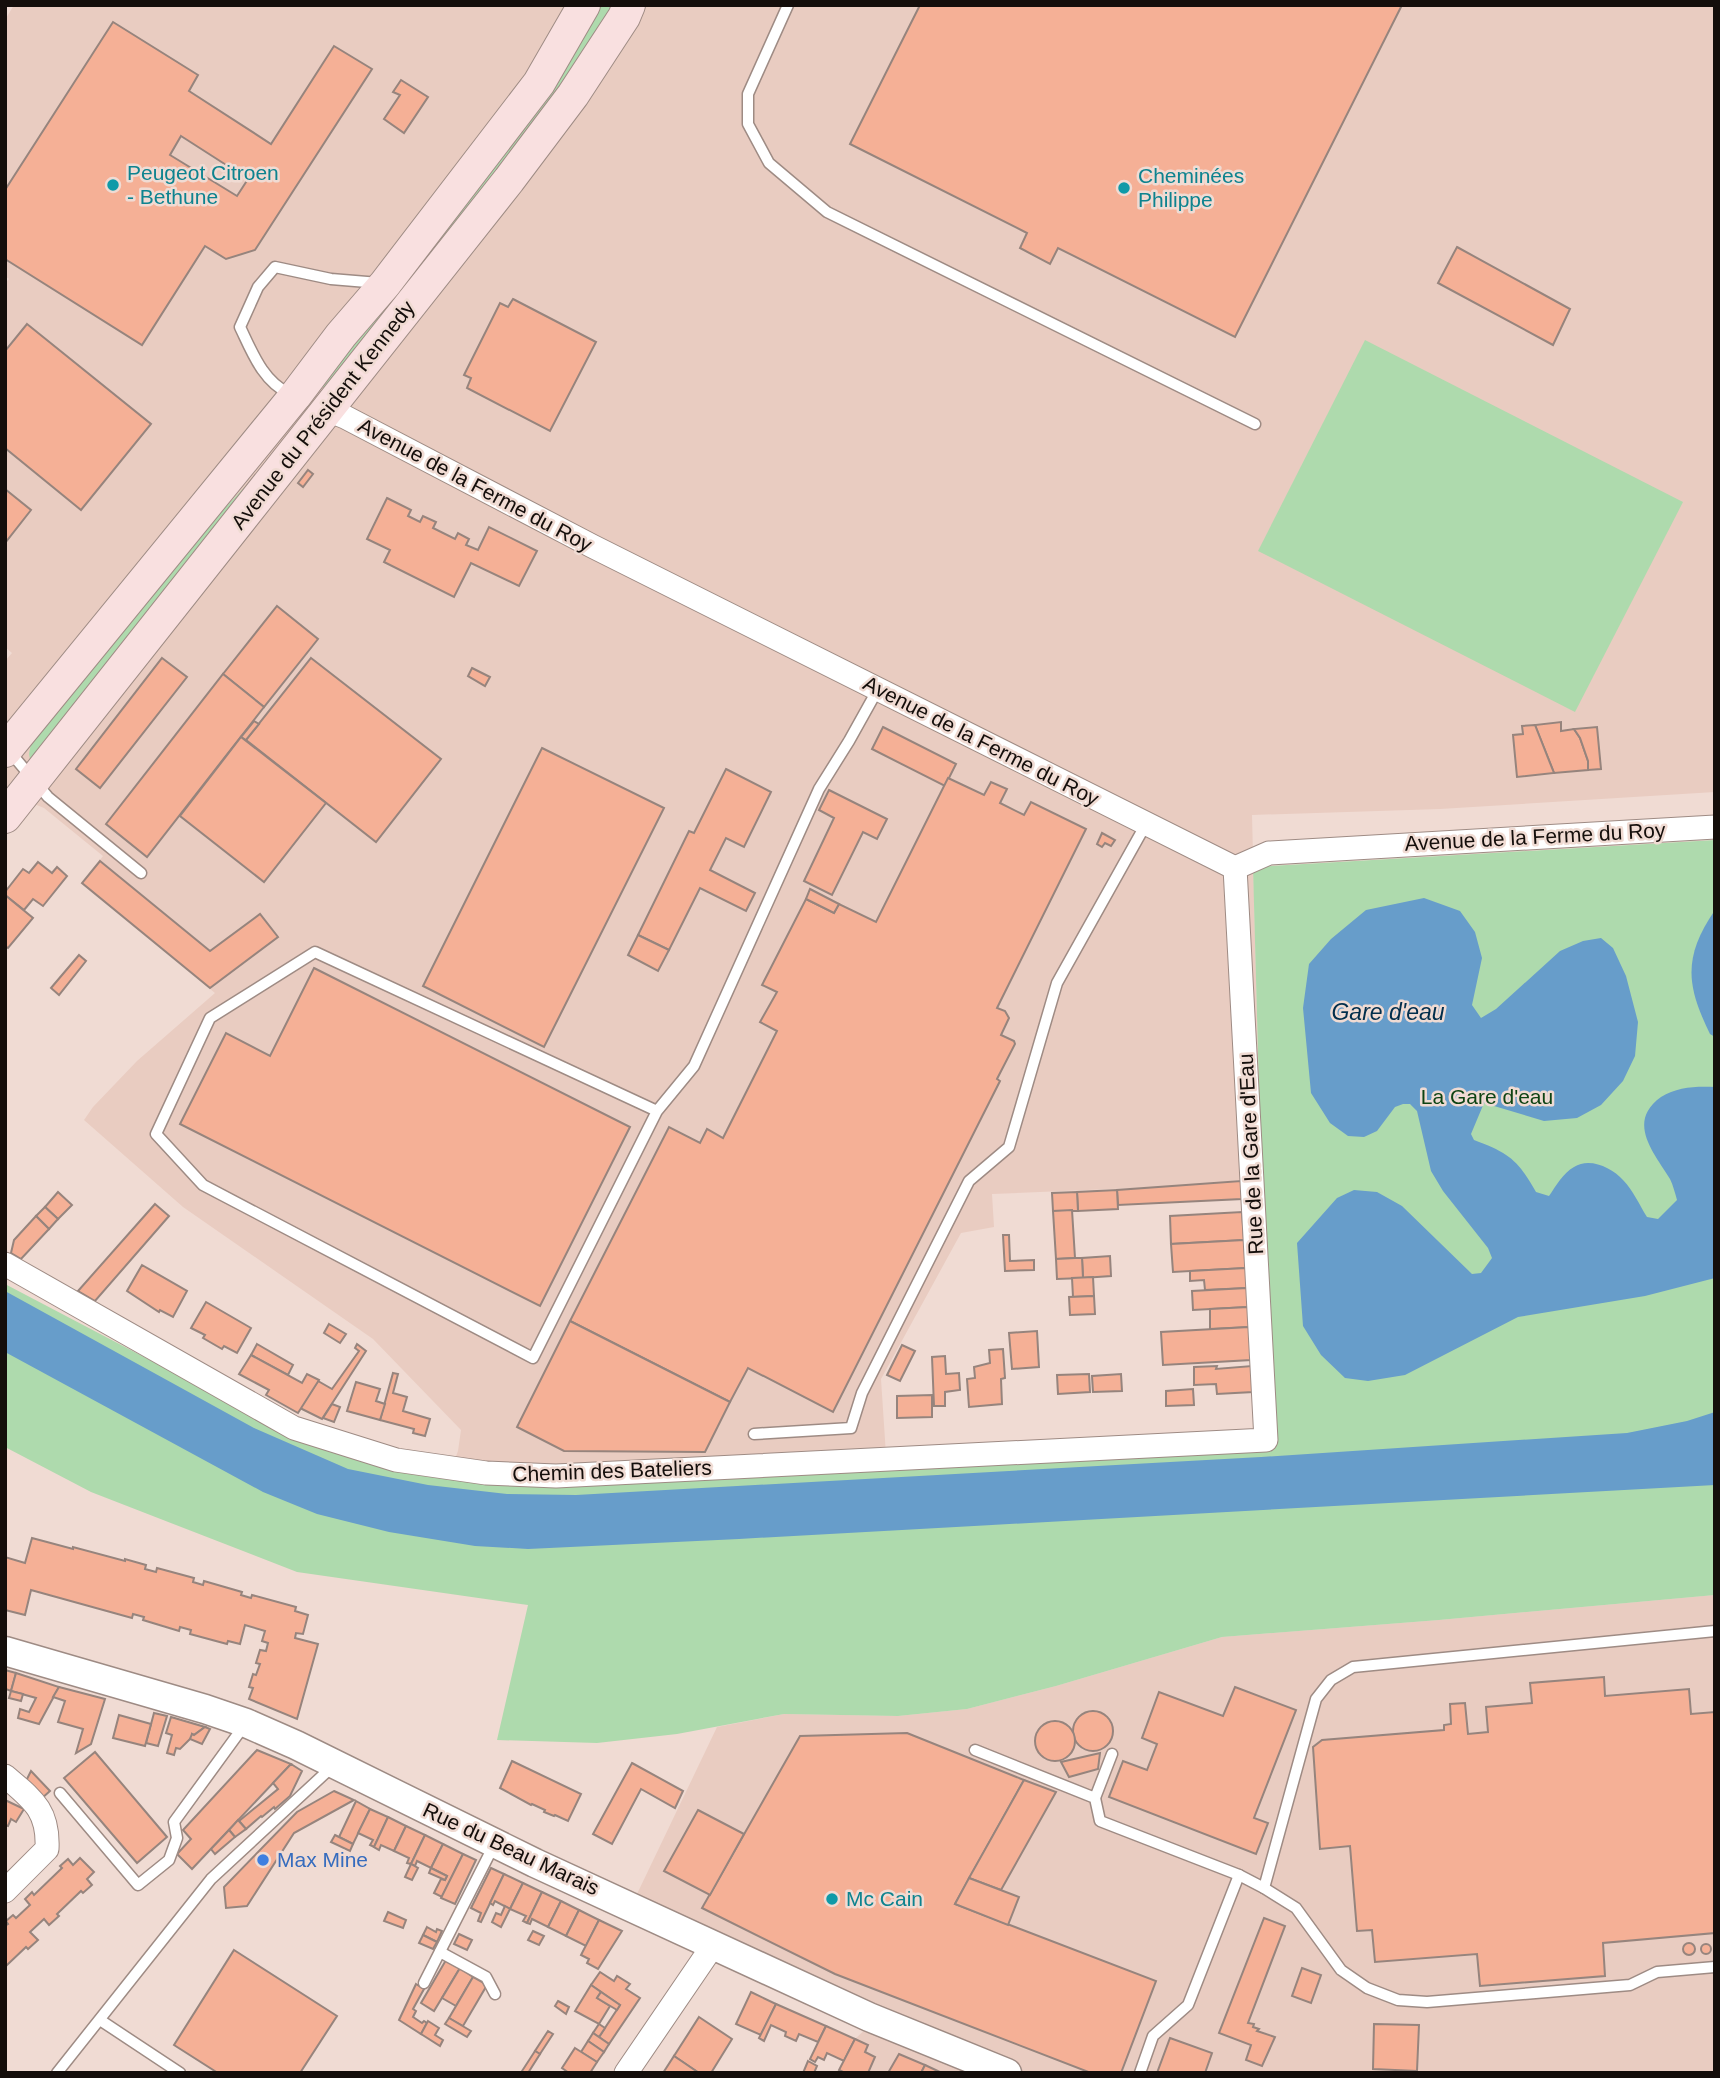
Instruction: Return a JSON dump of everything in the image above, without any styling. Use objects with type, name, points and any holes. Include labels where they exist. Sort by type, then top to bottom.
[{"type":"main road","name":"Avenue du Président Kennedy","points":[[6,746],[385,284],[539,83],[584,5]]},
{"type":"main road","name":"Avenue du Président Kennedy","points":[[5,817],[509,180],[573,95],[629,5]]},
{"type":"main road","name":"Avenue de la Ferme du Roy","points":[[295,396],[328,410]]},
{"type":"street","name":"Avenue de la Ferme du Roy","points":[[328,410],[592,546],[1235,868],[1269,853],[1715,827]]},
{"type":"street","name":"Rue de la Gare d'Eau","points":[[1235,868],[1266,1440]]},
{"type":"street","name":"Chemin des Bateliers","points":[[5,1264],[294,1427],[396,1460],[486,1473],[556,1476],[1266,1440]]},
{"type":"street","name":"Rue du Beau Marais","points":[[5,1651],[246,1723],[495,1843],[869,2017],[1007,2073]]},
{"type":"street","points":[[5,1776],[36,1803],[48,1832],[47,1849],[5,1891]]},
{"type":"street","points":[[626,2073],[714,1944]]},
{"type":"lane","points":[[788,5],[748,94],[748,124],[769,163],[827,212],[1255,424]]},
{"type":"lane","points":[[295,396],[285,392],[260,368],[240,327],[258,288],[275,267],[331,279],[385,284]]},
{"type":"lane","points":[[657,1111],[315,953],[210,1018],[156,1134],[203,1185],[533,1358],[657,1111],[694,1066],[819,789],[878,690]]},
{"type":"lane","points":[[6,746],[48,797],[141,873]]},
{"type":"lane","points":[[754,1434],[851,1428],[862,1393],[969,1181],[1009,1147],[1057,983],[1146,824]]},
{"type":"lane","points":[[1264,1888],[1316,1699],[1331,1679],[1353,1667],[1715,1632]]},
{"type":"lane","points":[[60,1793],[138,1885],[169,1860],[177,1838],[174,1822],[246,1723]]},
{"type":"lane","points":[[975,1750],[1095,1798]]},
{"type":"lane","points":[[1112,1754],[1095,1798],[1100,1821],[1239,1875],[1264,1888],[1296,1908],[1341,1970],[1367,1988],[1398,2000],[1427,2002],[1630,1985],[1657,1972],[1715,1967]]},
{"type":"lane","points":[[57,2073],[211,1880],[334,1764]]},
{"type":"lane","points":[[424,1983],[495,1843]]},
{"type":"lane","points":[[1140,2073],[1153,2036],[1188,2005],[1239,1875]]},
{"type":"lane","points":[[440,1952],[486,1977],[495,1994]]},
{"type":"lane","points":[[100,2020],[180,2073]]},
{"type":"shaded area","points":[[14,5],[1715,5],[1715,792],[1440,809],[1252,815],[1261,1178],[1182,1186],[992,1194],[994,1227],[961,1233],[881,1379],[887,1470],[653,1483],[522,1483],[449,1475],[458,1451],[461,1430],[373,1339],[183,1207],[84,1120],[137,1061],[215,993],[82,883],[103,856],[44,808],[5,792],[5,661],[12,653],[5,647],[5,283],[9,279],[5,276],[5,20]]},
{"type":"shaded area","name":"Mc Cain","points":[[1715,1595],[1715,2073],[838,2073],[855,2039],[886,2010],[816,1980],[637,1894],[717,1727],[784,1714],[898,1716],[967,1709],[1222,1637]]},
{"type":"green space","points":[[598,5],[613,5],[560,89],[326,389],[318,384]]},
{"type":"green space","points":[[1365,340],[1683,502],[1575,712],[1258,551]]},
{"type":"green space","points":[[292,436],[31,765],[29,754],[32,738],[144,595]]},
{"type":"green space","name":"La Gare d'eau","points":[[1715,840],[1715,1595],[1222,1637],[967,1709],[898,1716],[784,1714],[677,1734],[597,1743],[497,1740],[528,1605],[297,1572],[91,1492],[5,1447],[5,1284],[266,1421],[522,1483],[653,1483],[1272,1448],[1253,867]]},
{"type":"water","name":"Gare d'eau","points":[[1424,898],[1460,911],[1475,932],[1482,958],[1472,1005],[1481,1018],[1496,1009],[1560,951],[1583,941],[1601,938],[1613,948],[1626,976],[1638,1022],[1635,1056],[1623,1081],[1601,1105],[1577,1118],[1544,1121],[1484,1103],[1471,1134],[1474,1140],[1496,1149],[1518,1165],[1536,1192],[1549,1196],[1570,1170],[1580,1164],[1600,1165],[1618,1176],[1630,1188],[1647,1217],[1658,1219],[1677,1200],[1670,1179],[1646,1138],[1645,1117],[1661,1097],[1674,1091],[1715,1087],[1715,1278],[1645,1296],[1518,1317],[1405,1375],[1368,1381],[1345,1378],[1321,1355],[1303,1326],[1297,1243],[1337,1198],[1354,1190],[1377,1192],[1402,1206],[1472,1274],[1481,1273],[1492,1258],[1488,1248],[1443,1191],[1431,1171],[1417,1111],[1410,1104],[1395,1107],[1377,1131],[1364,1137],[1348,1136],[1330,1123],[1311,1093],[1303,1008],[1309,964],[1331,939],[1366,910]]},
{"type":"water","points":[[1715,910],[1715,1037],[1710,1034],[1696,1001],[1692,971],[1697,942]]},
{"type":"water","points":[[5,1291],[254,1428],[348,1469],[428,1485],[507,1494],[576,1495],[1261,1457],[1627,1433],[1687,1421],[1715,1412],[1715,1485],[739,1539],[528,1549],[475,1546],[389,1532],[317,1514],[263,1492],[5,1352]]},
{"type":"building","name":"Cheminées Philippe","points":[[920,5],[1402,5],[1235,337],[1058,248],[1050,264],[1020,248],[1027,233],[850,144]]},
{"type":"building","name":"Peugeot Citroen - Bethune","points":[[113,22],[198,75],[189,91],[271,144],[334,46],[372,69],[255,250],[226,259],[205,246],[142,345],[5,259],[5,190]],"holes":[[[181,136],[248,179],[237,196],[170,155]]]},
{"type":"building","points":[[401,80],[428,97],[404,133],[384,119],[400,95],[393,92]]},
{"type":"building","points":[[1457,247],[1570,309],[1553,345],[1438,283]]},
{"type":"building","points":[[513,299],[596,342],[550,431],[467,388],[471,378],[464,375],[500,303],[508,307]]},
{"type":"building","points":[[27,324],[151,424],[81,510],[5,448],[5,351]]},
{"type":"building","points":[[308,470],[313,474],[303,487],[298,483]]},
{"type":"building","points":[[5,489],[31,510],[5,543]]},
{"type":"building","points":[[387,498],[411,510],[408,516],[420,522],[423,516],[436,522],[433,528],[455,539],[458,533],[469,539],[466,545],[478,550],[489,527],[537,551],[519,586],[471,563],[454,597],[384,562],[390,550],[367,539]]},
{"type":"building","points":[[277,606],[318,639],[264,707],[223,674]]},
{"type":"building","points":[[162,658],[187,677],[100,788],[76,769]]},
{"type":"building","points":[[311,658],[441,759],[376,842],[246,740]]},
{"type":"building","points":[[472,668],[490,677],[485,686],[468,676]]},
{"type":"building","points":[[223,674],[264,707],[147,857],[106,824]]},
{"type":"building","points":[[254,721],[259,724],[246,740],[241,737]]},
{"type":"building","points":[[1561,722],[1561,731],[1574,729],[1580,738],[1588,761],[1588,770],[1554,773],[1535,725]]},
{"type":"building","points":[[1535,725],[1554,773],[1517,777],[1513,735],[1523,734],[1522,726]]},
{"type":"building","points":[[883,727],[956,764],[945,786],[872,749]]},
{"type":"building","points":[[1597,727],[1601,769],[1588,770],[1588,761],[1574,729]]},
{"type":"building","points":[[241,737],[326,803],[264,882],[180,816]]},
{"type":"building","points":[[542,748],[664,808],[544,1047],[423,986]]},
{"type":"building","points":[[726,769],[771,792],[744,847],[726,838],[710,870],[755,893],[746,911],[700,888],[669,950],[638,935],[689,831],[694,833]]},
{"type":"building","points":[[948,778],[984,795],[991,782],[1007,789],[1000,803],[1024,815],[1031,802],[1086,829],[997,1008],[1005,1011],[1009,1018],[1001,1035],[1015,1044],[997,1079],[1000,1081],[833,1412],[748,1368],[730,1402],[570,1321],[669,1127],[700,1143],[707,1129],[723,1138],[777,1031],[760,1022],[777,992],[762,985],[806,899],[834,913],[839,904],[876,922]]},
{"type":"building","points":[[829,790],[887,819],[877,839],[863,832],[832,895],[804,881],[834,818],[819,810]]},
{"type":"building","points":[[1102,833],[1115,840],[1111,846],[1105,843],[1102,847],[1097,844]]},
{"type":"building","points":[[100,861],[210,951],[260,914],[278,937],[210,988],[82,883]]},
{"type":"building","points":[[38,862],[52,873],[57,867],[67,876],[43,906],[33,899],[24,910],[5,895],[5,892],[23,869],[29,873]]},
{"type":"building","points":[[810,889],[839,904],[834,913],[806,899]]},
{"type":"building","points":[[5,895],[33,918],[8,948],[5,946]]},
{"type":"building","points":[[638,935],[669,950],[658,971],[628,955]]},
{"type":"building","points":[[79,955],[86,961],[59,995],[51,988]]},
{"type":"building","points":[[314,968],[630,1127],[540,1306],[180,1124],[226,1033],[270,1056]]},
{"type":"building","points":[[1241,1181],[1242,1199],[1118,1205],[1117,1190]]},
{"type":"building","points":[[1117,1190],[1118,1209],[1078,1211],[1077,1192]]},
{"type":"building","points":[[58,1192],[72,1205],[58,1219],[45,1207]]},
{"type":"building","points":[[1077,1192],[1078,1211],[1053,1211],[1052,1193]]},
{"type":"building","points":[[155,1204],[169,1216],[95,1301],[78,1291]]},
{"type":"building","points":[[45,1207],[58,1219],[49,1229],[36,1216]]},
{"type":"building","points":[[1072,1210],[1075,1258],[1056,1259],[1053,1211]]},
{"type":"building","points":[[1242,1212],[1244,1240],[1171,1244],[1170,1216]]},
{"type":"building","points":[[36,1216],[49,1229],[21,1259],[11,1253],[14,1240]]},
{"type":"building","points":[[1003,1235],[1009,1235],[1010,1261],[1034,1260],[1034,1270],[1005,1271]]},
{"type":"building","points":[[1244,1240],[1246,1268],[1173,1272],[1171,1244]]},
{"type":"building","points":[[1110,1256],[1111,1276],[1083,1278],[1082,1258]]},
{"type":"building","points":[[1082,1258],[1083,1278],[1057,1279],[1056,1259]]},
{"type":"building","points":[[142,1265],[187,1291],[173,1317],[160,1310],[159,1312],[127,1291]]},
{"type":"building","points":[[1246,1268],[1247,1288],[1205,1290],[1204,1280],[1190,1281],[1190,1271]]},
{"type":"building","points":[[1093,1277],[1094,1296],[1073,1297],[1072,1278]]},
{"type":"building","points":[[1247,1288],[1248,1307],[1193,1310],[1192,1291]]},
{"type":"building","points":[[1094,1296],[1095,1314],[1070,1315],[1069,1297]]},
{"type":"building","points":[[206,1302],[251,1328],[237,1353],[224,1346],[222,1349],[191,1328]]},
{"type":"building","points":[[1248,1307],[1249,1327],[1210,1329],[1210,1309]]},
{"type":"building","points":[[570,1321],[730,1402],[705,1452],[564,1451],[517,1427]]},
{"type":"building","points":[[329,1324],[346,1334],[340,1343],[324,1333]]},
{"type":"building","points":[[1249,1327],[1251,1360],[1163,1365],[1161,1332]]},
{"type":"building","points":[[1037,1331],[1039,1367],[1012,1369],[1009,1333]]},
{"type":"building","points":[[257,1344],[293,1365],[288,1375],[251,1355]]},
{"type":"building","points":[[357,1344],[366,1351],[322,1419],[300,1408],[318,1381],[332,1389],[359,1351],[355,1348]]},
{"type":"building","points":[[902,1345],[915,1351],[900,1381],[887,1375]]},
{"type":"building","points":[[1003,1349],[1005,1378],[1001,1379],[1002,1404],[969,1407],[967,1379],[975,1378],[974,1367],[990,1363],[989,1350]]},
{"type":"building","points":[[251,1355],[302,1383],[307,1374],[319,1380],[298,1413],[266,1395],[269,1390],[239,1374]]},
{"type":"building","points":[[945,1356],[946,1374],[959,1373],[960,1390],[945,1392],[945,1406],[934,1406],[932,1357]]},
{"type":"building","points":[[1217,1366],[1216,1369],[1252,1366],[1253,1392],[1217,1394],[1216,1384],[1194,1385],[1194,1367]]},
{"type":"building","points":[[393,1373],[398,1374],[393,1393],[407,1397],[403,1411],[430,1419],[425,1436],[413,1433],[414,1429],[380,1420]]},
{"type":"building","points":[[1089,1374],[1090,1392],[1058,1394],[1057,1375]]},
{"type":"building","points":[[1121,1374],[1122,1391],[1093,1392],[1092,1376]]},
{"type":"building","points":[[356,1382],[380,1389],[376,1401],[385,1404],[380,1420],[347,1411]]},
{"type":"building","points":[[1193,1389],[1194,1405],[1166,1406],[1166,1391]]},
{"type":"building","points":[[932,1395],[932,1417],[897,1418],[897,1396]]},
{"type":"building","points":[[332,1404],[340,1407],[334,1422],[323,1418]]},
{"type":"building","points":[[32,1538],[125,1559],[146,1565],[145,1569],[156,1572],[157,1568],[194,1578],[193,1582],[203,1585],[204,1581],[242,1592],[241,1595],[251,1598],[252,1595],[296,1607],[295,1611],[308,1615],[303,1634],[296,1633],[295,1638],[318,1644],[297,1719],[249,1699],[253,1688],[249,1687],[253,1674],[256,1675],[260,1664],[256,1663],[260,1650],[266,1651],[268,1643],[262,1641],[265,1631],[245,1625],[240,1644],[228,1641],[227,1644],[190,1634],[191,1630],[180,1627],[179,1631],[143,1620],[144,1617],[133,1614],[132,1618],[31,1590],[25,1615],[5,1610],[5,1557],[25,1563]]},
{"type":"building","points":[[5,1670],[16,1673],[11,1691],[6,1689],[5,1692]]},
{"type":"building","points":[[16,1673],[59,1687],[39,1724],[18,1718],[20,1709],[29,1712],[36,1698],[11,1691]]},
{"type":"building","points":[[1604,1677],[1605,1696],[1689,1689],[1691,1714],[1715,1712],[1715,1933],[1603,1943],[1605,1976],[1480,1986],[1477,1954],[1375,1962],[1372,1930],[1357,1931],[1350,1846],[1320,1849],[1313,1747],[1322,1740],[1444,1730],[1444,1725],[1451,1724],[1450,1704],[1465,1703],[1468,1734],[1488,1732],[1486,1707],[1532,1703],[1530,1683]]},
{"type":"building","points":[[59,1687],[105,1699],[91,1744],[76,1753],[83,1729],[58,1722],[65,1701],[53,1697]]},
{"type":"building","points":[[1235,1687],[1296,1710],[1254,1818],[1268,1823],[1256,1854],[1109,1797],[1123,1761],[1147,1770],[1157,1744],[1142,1738],[1159,1692],[1223,1716]]},
{"type":"building","points":[[11,1691],[23,1694],[21,1701],[9,1698]]},
{"type":"building","points":[[1093,1711],[1107,1717],[1113,1731],[1107,1745],[1093,1751],[1079,1745],[1073,1731],[1079,1717]]},
{"type":"building","points":[[154,1713],[167,1716],[158,1746],[146,1743]]},
{"type":"building","points":[[119,1715],[151,1724],[145,1746],[113,1738]]},
{"type":"building","points":[[171,1717],[205,1727],[192,1734],[180,1749],[176,1748],[174,1755],[167,1753],[172,1735],[166,1733]]},
{"type":"building","points":[[1055,1721],[1069,1727],[1075,1741],[1069,1755],[1055,1761],[1041,1755],[1035,1741],[1041,1727]]},
{"type":"building","points":[[205,1727],[210,1729],[202,1744],[190,1739],[192,1734]]},
{"type":"building","name":"Mc Cain","points":[[907,1733],[1024,1780],[955,1904],[1156,1981],[1121,2073],[1091,2073],[835,1974],[702,1908],[800,1736]]},
{"type":"building","points":[[257,1750],[291,1764],[192,1869],[177,1854],[191,1839],[183,1830]]},
{"type":"building","points":[[95,1752],[167,1837],[137,1863],[64,1778]]},
{"type":"building","points":[[1100,1753],[1098,1769],[1069,1777],[1061,1762]]},
{"type":"building","points":[[512,1761],[581,1794],[568,1821],[544,1812],[545,1810],[500,1788]]},
{"type":"building","points":[[632,1763],[683,1791],[675,1808],[641,1789],[612,1844],[593,1834]]},
{"type":"building","points":[[291,1764],[302,1771],[290,1796],[246,1829],[239,1821],[278,1789],[273,1783]]},
{"type":"building","points":[[31,1771],[50,1791],[41,1799],[26,1781]]},
{"type":"building","points":[[1024,1780],[1056,1792],[1001,1890],[969,1878]]},
{"type":"building","name":"Max Mine","points":[[334,1791],[354,1800],[294,1833],[247,1906],[226,1908],[224,1887],[297,1812]]},
{"type":"building","points":[[5,1800],[24,1809],[16,1822],[11,1819],[8,1826],[5,1825]]},
{"type":"building","points":[[356,1801],[370,1809],[353,1844],[339,1837]]},
{"type":"building","points":[[370,1809],[388,1817],[374,1847],[370,1845],[373,1840],[358,1833]]},
{"type":"building","points":[[698,1810],[744,1834],[710,1895],[664,1871]]},
{"type":"building","points":[[388,1817],[406,1826],[394,1851],[381,1845],[379,1850],[374,1847]]},
{"type":"building","points":[[238,1820],[246,1829],[235,1837],[229,1830]]},
{"type":"building","points":[[406,1826],[425,1835],[411,1864],[407,1863],[409,1858],[394,1851]]},
{"type":"building","points":[[229,1830],[235,1837],[215,1854],[211,1849]]},
{"type":"building","points":[[335,1835],[353,1844],[350,1851],[331,1842]]},
{"type":"building","points":[[425,1835],[443,1844],[431,1868],[417,1861],[415,1866],[411,1864]]},
{"type":"building","points":[[443,1844],[463,1854],[442,1897],[434,1893],[441,1879],[445,1880],[447,1876],[431,1868]]},
{"type":"building","points":[[463,1854],[476,1860],[455,1904],[441,1898]]},
{"type":"building","points":[[80,1858],[94,1872],[87,1879],[92,1885],[83,1893],[81,1891],[49,1925],[44,1919],[30,1932],[38,1940],[28,1949],[26,1947],[5,1967],[6,1921],[13,1915],[16,1918],[30,1905],[25,1899],[32,1892],[34,1895],[68,1859],[73,1865]]},
{"type":"building","points":[[411,1864],[418,1868],[412,1880],[405,1877]]},
{"type":"building","points":[[431,1868],[447,1876],[445,1880],[429,1873]]},
{"type":"building","points":[[491,1868],[504,1874],[481,1922],[478,1921],[481,1913],[471,1908]]},
{"type":"building","points":[[504,1874],[523,1883],[510,1909],[495,1901],[493,1905],[490,1903]]},
{"type":"building","points":[[969,1878],[1019,1897],[1008,1925],[955,1904]]},
{"type":"building","points":[[523,1883],[542,1892],[527,1923],[523,1921],[526,1916],[510,1909]]},
{"type":"building","points":[[542,1892],[561,1901],[548,1927],[532,1919],[530,1924],[527,1923]]},
{"type":"building","points":[[561,1901],[579,1910],[566,1936],[548,1927]]},
{"type":"building","points":[[505,1906],[510,1909],[501,1927],[492,1922],[496,1913],[501,1915]]},
{"type":"building","points":[[579,1910],[599,1920],[586,1946],[566,1936]]},
{"type":"building","points":[[388,1912],[406,1920],[403,1928],[384,1921]]},
{"type":"building","points":[[1264,1918],[1285,1926],[1248,2023],[1254,2024],[1253,2027],[1259,2029],[1257,2031],[1275,2037],[1262,2066],[1246,2060],[1251,2045],[1219,2033]]},
{"type":"building","points":[[599,1920],[622,1931],[598,1969],[587,1963],[589,1959],[581,1955]]},
{"type":"building","points":[[427,1927],[436,1932],[437,1929],[442,1931],[437,1942],[423,1935]]},
{"type":"building","points":[[533,1931],[544,1936],[539,1945],[528,1940]]},
{"type":"building","points":[[459,1934],[472,1940],[467,1950],[454,1944]]},
{"type":"building","points":[[423,1935],[437,1942],[433,1949],[419,1943]]},
{"type":"building","points":[[1689,1943],[1695,1949],[1689,1955],[1683,1949]]},
{"type":"building","points":[[1706,1944],[1710,1945],[1710,1953],[1706,1954],[1702,1953],[1701,1949],[1702,1945]]},
{"type":"building","points":[[234,1950],[337,2016],[300,2073],[218,2073],[174,2045]]},
{"type":"building","points":[[446,1960],[460,1968],[434,2011],[421,2003]]},
{"type":"building","points":[[460,1968],[473,1977],[456,2006],[442,1998]]},
{"type":"building","points":[[1302,1968],[1321,1975],[1311,2003],[1292,1996]]},
{"type":"building","points":[[600,1972],[614,1981],[617,1976],[630,1984],[626,1989],[640,1998],[609,2044],[599,2037],[620,2005],[591,1985]]},
{"type":"building","points":[[473,1977],[487,1985],[463,2026],[449,2018]]},
{"type":"building","points":[[416,1984],[424,1989],[413,2009],[416,2011],[413,2017],[427,2023],[421,2034],[399,2020]]},
{"type":"building","points":[[591,1985],[601,1992],[597,1998],[610,2006],[599,2024],[575,2011]]},
{"type":"building","points":[[601,1992],[620,2005],[617,2010],[597,1998]]},
{"type":"building","points":[[751,1992],[776,2004],[761,2035],[736,2024]]},
{"type":"building","points":[[558,2001],[569,2007],[566,2014],[555,2006]]},
{"type":"building","points":[[776,2004],[826,2026],[818,2042],[799,2034],[796,2041],[785,2036],[786,2032],[771,2025],[764,2041],[759,2038]]},
{"type":"building","points":[[699,2017],[732,2039],[711,2073],[699,2073],[674,2056]]},
{"type":"building","points":[[449,2018],[471,2031],[467,2037],[445,2024]]},
{"type":"building","points":[[428,2021],[439,2028],[435,2035],[443,2040],[440,2046],[421,2034]]},
{"type":"building","points":[[599,2024],[605,2028],[599,2037],[593,2033]]},
{"type":"building","points":[[1374,2024],[1419,2025],[1417,2071],[1373,2069]]},
{"type":"building","points":[[826,2026],[855,2039],[844,2061],[827,2053],[824,2060],[818,2057],[815,2062],[810,2059]]},
{"type":"building","points":[[548,2031],[553,2034],[540,2054],[535,2051]]},
{"type":"building","points":[[593,2033],[609,2044],[604,2052],[588,2041]]},
{"type":"building","points":[[1170,2038],[1212,2053],[1205,2073],[1157,2073]]},
{"type":"building","points":[[855,2039],[868,2045],[865,2052],[875,2057],[868,2073],[845,2073],[839,2070]]},
{"type":"building","points":[[588,2041],[604,2052],[597,2062],[581,2052]]},
{"type":"building","points":[[575,2048],[597,2062],[590,2073],[569,2073],[562,2068]]},
{"type":"building","points":[[535,2051],[540,2054],[528,2073],[524,2073],[522,2071]]},
{"type":"building","points":[[899,2054],[925,2065],[921,2073],[888,2073]]},
{"type":"building","points":[[674,2056],[699,2073],[663,2073]]},
{"type":"building","points":[[808,2061],[817,2066],[814,2073],[803,2073]]},
{"type":"building","points":[[925,2065],[942,2073],[921,2073]]},
{"type":"place","name":"Peugeot Citroen - Bethune","points":[[113,185]]},
{"type":"place","name":"Cheminées Philippe","points":[[1124,188]]},
{"type":"place","name":"Max Mine","points":[[263,1860]]},
{"type":"place","name":"Mc Cain","points":[[832,1899]]}]
